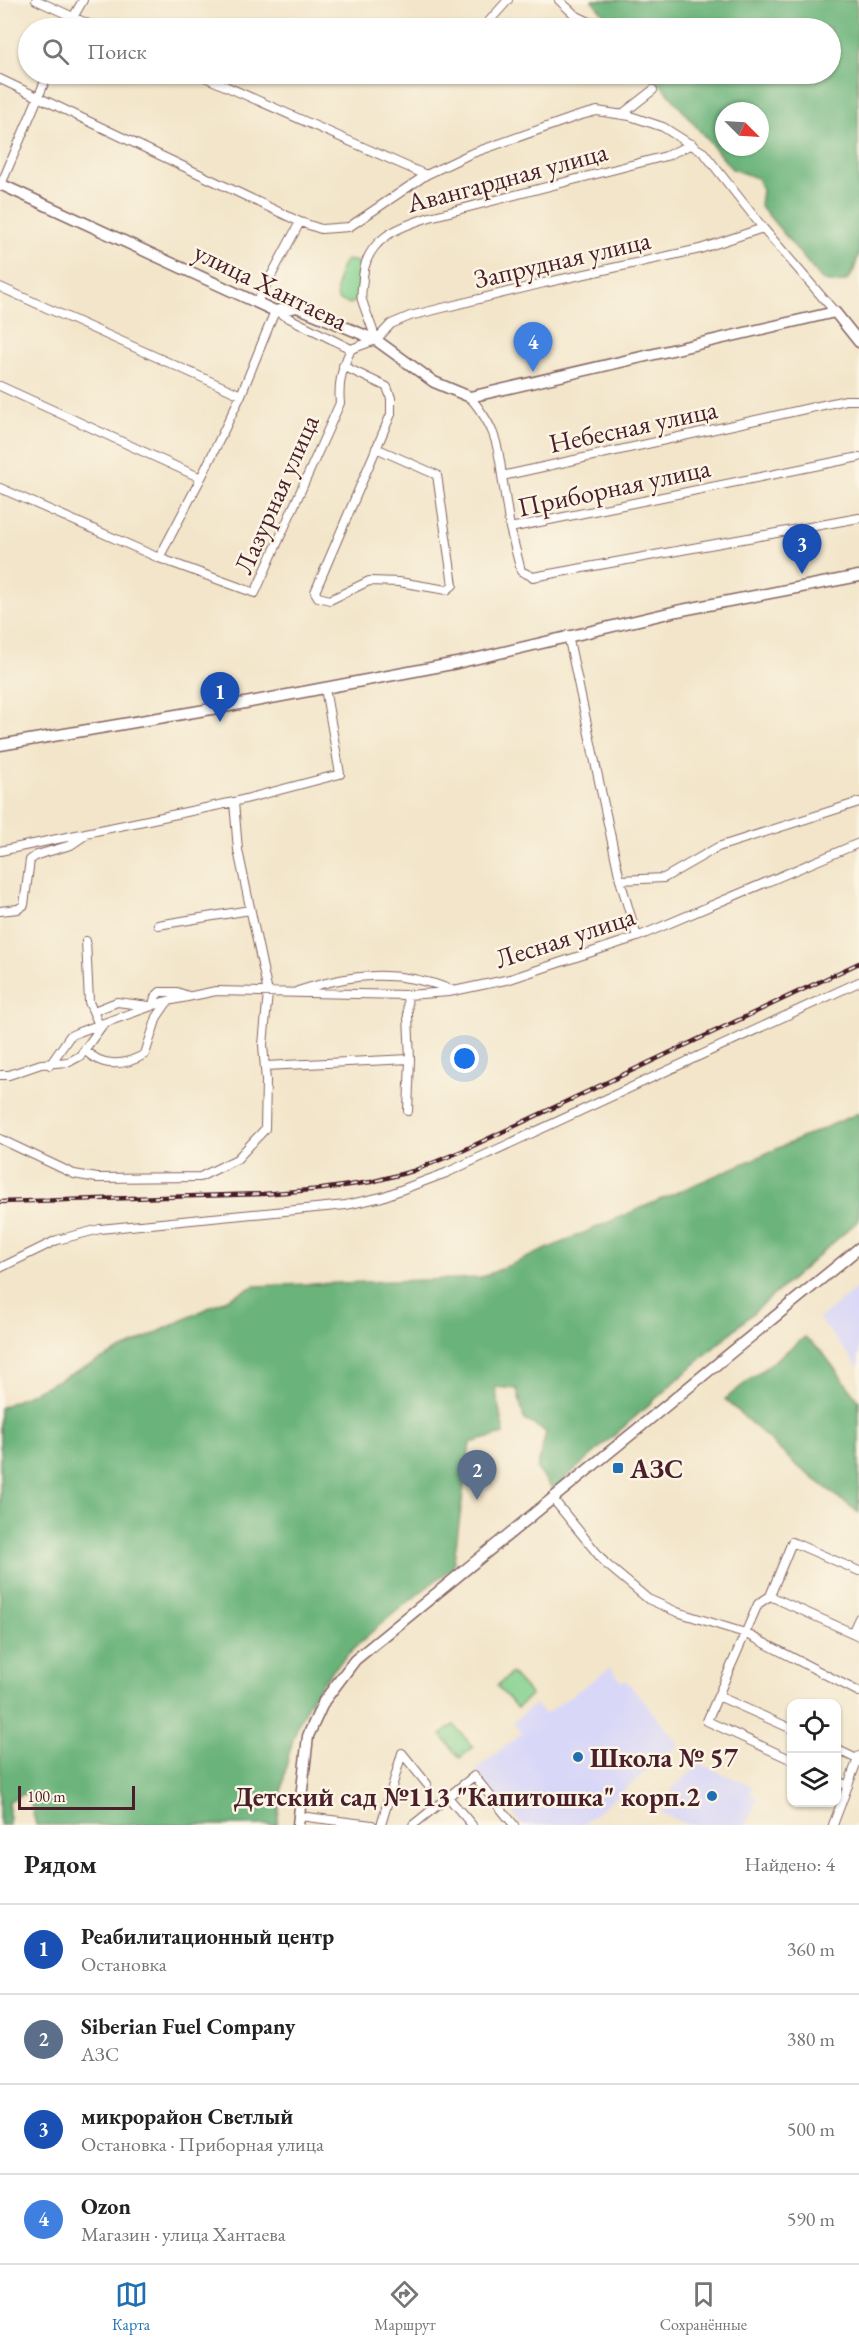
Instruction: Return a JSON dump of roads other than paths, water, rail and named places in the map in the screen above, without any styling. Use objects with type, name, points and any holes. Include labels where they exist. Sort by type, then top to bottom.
[{"type":"street","points":[[36,0],[74,18],[83,0]]},
{"type":"street","points":[[492,18],[508,0]]},
{"type":"street","points":[[559,0],[581,18]]},
{"type":"street","points":[[0,79],[300,222],[321,229],[349,227],[426,175],[470,154],[578,116],[597,111],[663,127],[704,153],[763,228],[859,342]]},
{"type":"street","points":[[0,185],[44,84]]},
{"type":"street","points":[[221,84],[426,175]]},
{"type":"street","points":[[621,115],[653,90]]},
{"type":"street","name":"Авангардная улица","points":[[376,340],[369,313],[362,299],[365,259],[376,244],[396,228],[666,156],[692,144]]},
{"type":"street","name":"улица Хантаева","points":[[0,185],[257,302],[351,349],[376,340],[434,381],[470,397]]},
{"type":"street","points":[[257,302],[300,222]]},
{"type":"street","name":"Запрудная улица","points":[[376,340],[391,324],[410,316],[700,249],[763,228]]},
{"type":"street","points":[[0,287],[241,395]]},
{"type":"street","points":[[159,558],[241,395],[276,311],[297,307],[376,340]]},
{"type":"street","points":[[510,528],[498,442],[488,419],[470,397],[835,312]]},
{"type":"street","name":"Лазурная улица","points":[[0,488],[159,558],[255,593],[340,403],[339,387],[343,366],[351,349]]},
{"type":"street","points":[[343,366],[387,387],[391,398],[390,414],[315,591],[318,597],[330,600],[369,581],[399,582],[447,590],[453,585],[437,475],[376,448]]},
{"type":"street","points":[[0,386],[201,478]]},
{"type":"street","name":"Небесная улица","points":[[502,476],[846,400],[859,400]]},
{"type":"street","name":"Приборная улица","points":[[859,457],[510,528],[521,571],[533,577],[859,518]]},
{"type":"street","points":[[0,745],[457,663],[677,611],[859,576]]},
{"type":"street","points":[[568,635],[620,880],[637,937]]},
{"type":"street","points":[[0,851],[234,802],[340,774],[325,688]]},
{"type":"street","points":[[0,1139],[75,1173],[97,1178],[200,1177],[237,1158],[265,1129],[264,1045],[268,993],[234,823],[234,802]]},
{"type":"street","points":[[620,880],[664,878],[718,847],[859,802]]},
{"type":"street","points":[[0,911],[18,909],[24,905],[30,860],[37,855],[71,845],[93,831]]},
{"type":"street","name":"Лесная улица","points":[[50,1065],[70,1036],[151,1006],[216,991],[407,995],[454,991],[510,979],[637,937],[859,843]]},
{"type":"street","points":[[158,925],[250,910]]},
{"type":"street","points":[[0,1075],[9,1075],[32,1066],[69,1062],[85,1050],[102,1024],[94,1011],[88,990],[86,941]]},
{"type":"street","points":[[292,993],[322,983],[385,975],[424,979],[454,991]]},
{"type":"street","points":[[0,1268],[57,1239],[100,1229],[280,1213],[346,1205],[382,1197],[446,1173],[859,981]]},
{"type":"street","points":[[94,1011],[117,1002],[151,1006],[154,997],[160,992],[177,992],[188,997]]},
{"type":"street","points":[[407,995],[410,1059],[408,1111]]},
{"type":"street","points":[[85,1050],[95,1060],[103,1063],[134,1061],[145,1054],[157,1017],[168,1001]]},
{"type":"street","points":[[265,1066],[410,1059]]},
{"type":"street","points":[[370,1825],[298,1821],[308,1736],[324,1701],[355,1660],[859,1248]]},
{"type":"street","points":[[554,1499],[605,1563],[648,1599],[677,1612],[745,1634],[859,1692]]},
{"type":"street","points":[[787,1758],[706,1722],[758,1604],[770,1596],[792,1542],[859,1571]]},
{"type":"street","points":[[770,1596],[856,1634],[859,1618]]},
{"type":"street","points":[[718,1696],[787,1727]]},
{"type":"street","points":[[833,1825],[859,1758],[841,1751]]},
{"type":"street","points":[[381,1825],[402,1753],[427,1784]]},
{"type":"street","points":[[417,1824],[474,1776],[514,1825]]},
{"type":"street","points":[[841,1782],[848,1786]]},
{"type":"street","points":[[448,1797],[472,1825]]},
{"type":"railway","points":[[0,1202],[263,1194],[371,1182],[413,1171],[462,1151],[859,963]]},
{"type":"place","name":"Ozon","points":[[533,372]]},
{"type":"place","name":"микрорайон Светлый","points":[[802,574]]},
{"type":"place","name":"Реабилитационный центр","points":[[220,722]]},
{"type":"place","name":"АЗС","points":[[618,1468]]},
{"type":"place","name":"Siberian Fuel Company","points":[[477,1500]]},
{"type":"place","name":"Школа № 57","points":[[578,1757]]},
{"type":"place","name":"Детский сад №113 \"Капитошка\" корп.2","points":[[712,1796]]}]
